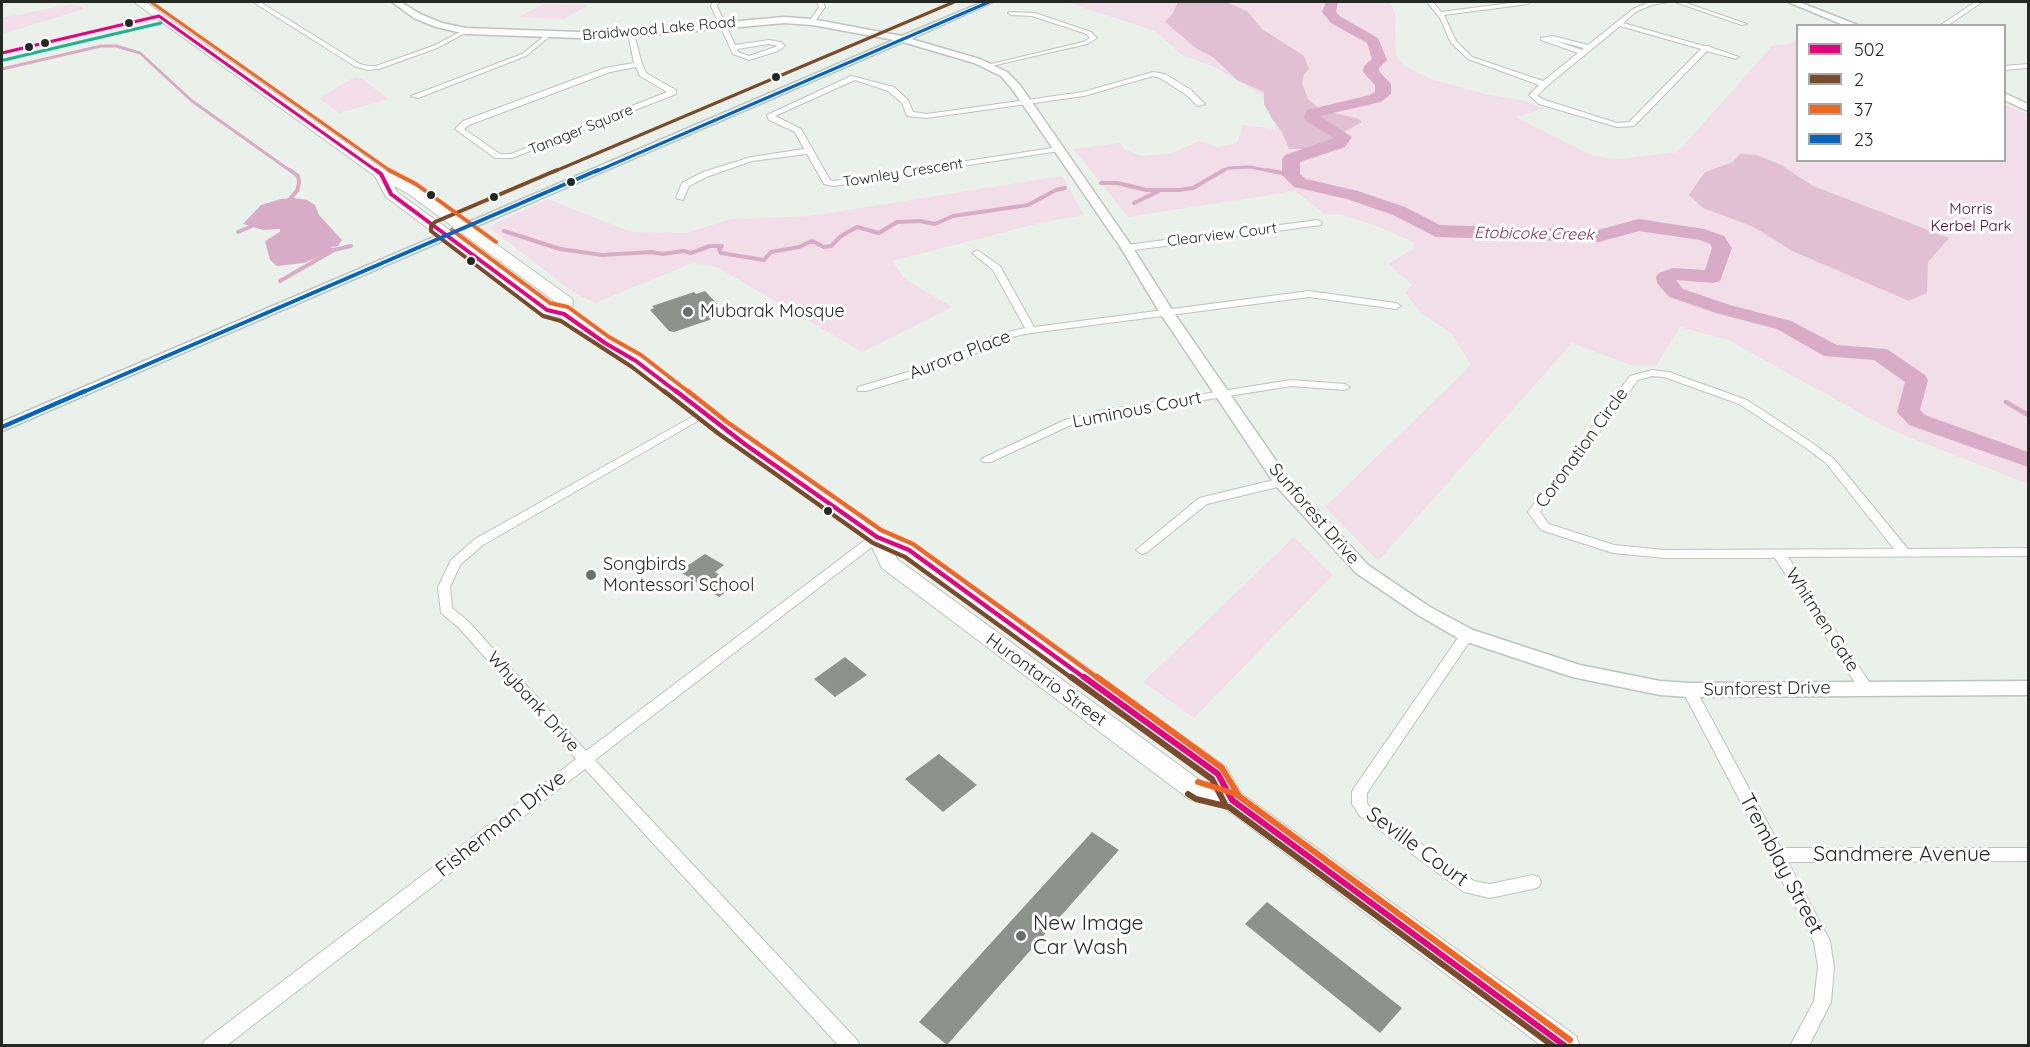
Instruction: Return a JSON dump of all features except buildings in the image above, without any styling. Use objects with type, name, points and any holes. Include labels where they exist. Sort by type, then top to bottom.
[{"type":"main road","name":"Hurontario Street","points":[[139,2],[381,174],[412,190],[564,301],[564,314]]},
{"type":"main road","name":"Hurontario Street","points":[[381,174],[391,194],[547,310],[564,314],[605,344],[636,361],[876,537],[889,563],[987,637],[1198,792],[1232,800],[1566,1046]]},
{"type":"street","points":[[256,2],[358,66],[368,68],[377,68],[435,47],[466,31]]},
{"type":"street","name":"Braidwood Lake Road","points":[[396,2],[417,16],[439,25],[466,31],[548,35],[631,34],[762,20],[812,22],[897,38]]},
{"type":"street","points":[[716,2],[714,6],[735,53],[749,58],[776,51],[782,46],[769,42],[733,47]]},
{"type":"street","points":[[812,22],[822,7],[820,2]]},
{"type":"street","points":[[897,38],[972,2]]},
{"type":"street","points":[[2,427],[460,225],[897,38],[989,2]]},
{"type":"street","points":[[1430,2],[1440,14],[1453,42],[1470,58],[1544,84]]},
{"type":"street","points":[[1440,14],[1528,2]]},
{"type":"street","points":[[1665,2],[1642,6],[1617,23],[1533,95],[1537,100],[1623,126],[1635,121],[1707,47]]},
{"type":"street","points":[[1678,2],[1744,24]]},
{"type":"street","points":[[1792,2],[1851,24]]},
{"type":"street","points":[[1945,24],[1979,2]]},
{"type":"street","points":[[989,66],[1085,43],[1094,38],[1089,33],[1033,14],[1011,13]]},
{"type":"street","points":[[1617,23],[1736,57]]},
{"type":"street","points":[[631,34],[638,64]]},
{"type":"street","points":[[415,96],[511,61],[530,51],[548,35]]},
{"type":"street","name":"Sunforest Drive","points":[[897,38],[940,49],[989,66],[1004,74],[1026,101],[1127,248],[1167,313],[1282,482],[1326,532],[1362,568],[1424,610],[1467,635],[1579,672],[1660,688],[1689,690],[2028,688]]},
{"type":"street","points":[[1553,38],[1585,50],[1543,39],[1553,38]]},
{"type":"street","name":"Tanager Square","points":[[638,64],[643,74],[673,92],[521,154],[498,156],[459,129],[466,123],[608,70],[638,64]]},
{"type":"street","points":[[2006,68],[2028,66]]},
{"type":"street","points":[[1026,101],[1084,94],[1153,74],[1162,76],[1188,92],[1201,104]]},
{"type":"street","name":"Townley Crescent","points":[[1026,101],[927,116],[916,115],[910,114],[905,102],[891,89],[854,78],[771,115],[771,118],[798,131],[827,182],[834,184],[1059,149]]},
{"type":"street","points":[[2006,97],[2028,108]]},
{"type":"street","points":[[680,198],[685,185],[705,174],[751,159],[808,151]]},
{"type":"street","name":"Clearview Court","points":[[1127,248],[1318,223]]},
{"type":"street","points":[[2,417],[443,233]]},
{"type":"street","points":[[977,253],[997,268],[1031,330]]},
{"type":"street","name":"Aurora Place","points":[[862,389],[951,362],[999,336],[1031,330],[1309,294],[1396,306]]},
{"type":"street","name":"Coronation Circle","points":[[1903,551],[1830,461],[1743,402],[1665,374],[1652,373],[1634,378],[1534,512],[1545,527],[1613,549],[1665,554],[2028,552]]},
{"type":"street","name":"Luminous Court","points":[[987,460],[1069,423],[1104,413],[1291,383],[1345,387]]},
{"type":"street","name":"Whybank Drive","points":[[704,413],[479,542],[455,563],[444,587],[446,610],[463,624],[850,1046]]},
{"type":"street","points":[[1142,550],[1203,501],[1282,482]]},
{"type":"street","name":"Fisherman Drive","points":[[211,1046],[426,884],[585,759],[876,537]]},
{"type":"street","name":"Whitmen Gate","points":[[1778,552],[1866,688]]},
{"type":"street","name":"Seville Court","points":[[1467,635],[1359,792],[1360,804],[1365,812],[1470,887],[1490,891],[1533,882]]},
{"type":"street","name":"Tremblay Street","points":[[1689,690],[1822,941],[1826,967],[1822,1002],[1799,1046]]},
{"type":"street","name":"Sandmere Avenue","points":[[1776,855],[2028,855]]},
{"type":"green space","name":"Morris Kerbel Park","points":[[1066,2],[1387,2],[1392,5],[1395,15],[1396,56],[1405,66],[1431,79],[1485,94],[1526,101],[1544,109],[1516,117],[1594,156],[1618,159],[1678,152],[1772,46],[1790,44],[1796,39],[1796,162],[2006,162],[2006,104],[2028,115],[2028,484],[1891,430],[1728,340],[1680,327],[1656,366],[1630,365],[1572,343],[1378,561],[1325,507],[1471,365],[1451,333],[1422,314],[1405,293],[1412,285],[1389,264],[1414,248],[1413,242],[1374,225],[1338,214],[1326,215],[1295,191],[1128,217],[1074,149],[1120,143],[1124,149],[1142,156],[1172,153],[1199,141],[1218,147],[1237,143],[1243,125],[1275,129],[1276,106],[1214,67],[1182,55],[1155,31]]},
{"type":"green space","points":[[71,4],[84,9],[2,34],[2,18]]},
{"type":"green space","points":[[544,4],[588,5],[565,19],[518,17]]},
{"type":"green space","points":[[355,77],[362,79],[389,99],[339,113],[319,98]]},
{"type":"green space","points":[[1062,176],[1084,215],[1040,223],[892,261],[905,279],[952,307],[862,352],[717,267],[693,263],[595,303],[573,292],[490,228],[548,199],[631,232],[686,233],[731,219],[810,216]]},
{"type":"green space","points":[[1294,537],[1333,575],[1194,718],[1143,682]]},
{"type":"shaded area","points":[[1178,2],[1226,2],[1247,11],[1262,29],[1304,56],[1309,69],[1304,74],[1302,83],[1308,99],[1320,109],[1359,119],[1362,122],[1314,149],[1289,149],[1282,132],[1264,104],[1264,92],[1237,80],[1214,58],[1196,48],[1165,22],[1173,13]]},
{"type":"shaded area","points":[[1740,154],[1757,155],[1781,165],[1813,186],[1949,238],[1928,262],[1927,293],[1909,301],[1792,251],[1754,227],[1703,208],[1689,195],[1705,172],[1733,162]]},
{"type":"shaded area","points":[[294,198],[307,200],[315,205],[319,215],[342,240],[338,246],[330,247],[327,253],[304,263],[277,266],[270,260],[265,241],[280,232],[280,229],[263,230],[243,224],[261,205]]},
{"type":"waterway","name":"Etobicoke Creek","points":[[1332,2],[1329,12],[1336,20],[1373,41],[1380,60],[1371,66],[1371,72],[1383,84],[1383,94],[1375,99],[1313,113],[1312,118],[1344,137],[1339,143],[1291,159],[1291,175],[1300,183],[1352,195],[1399,211],[1436,231],[1599,236],[1639,225],[1704,235],[1717,240],[1722,248],[1713,277],[1673,274],[1666,277],[1667,283],[1676,293],[1723,309],[1784,325],[1832,351],[1879,354],[1917,380],[1908,412],[1917,420],[2028,460]]},
{"type":"waterway","points":[[2,69],[101,46],[116,46],[140,53],[192,101],[292,172]]},
{"type":"waterway","points":[[1221,172],[1228,168],[1250,167],[1275,172]]},
{"type":"waterway","points":[[288,201],[297,191],[299,183],[298,176],[290,170]]},
{"type":"waterway","points":[[1101,183],[1117,183],[1147,190],[1179,190],[1193,188],[1224,170]]},
{"type":"waterway","points":[[1267,170],[1291,175]]},
{"type":"waterway","points":[[504,231],[560,249],[602,255],[651,252],[663,254],[683,251],[691,253],[710,246],[722,246],[719,249],[721,253],[764,260],[771,252],[799,247],[812,241],[824,247],[831,246],[841,236],[857,227],[879,233],[897,222],[920,221],[935,224],[953,216],[1028,205],[1056,190],[1065,188]]},
{"type":"waterway","points":[[1134,203],[1159,191]]},
{"type":"waterway","points":[[238,232],[252,226]]},
{"type":"waterway","points":[[334,250],[351,246]]},
{"type":"waterway","points":[[324,248],[334,250]]},
{"type":"waterway","points":[[280,281],[334,250]]},
{"type":"waterway","points":[[2006,402],[2028,415]]},
{"type":"transit line","name":"37","points":[[151,2],[385,168],[416,184],[496,242]]},
{"type":"transit line","name":"2","points":[[954,2],[435,222],[431,226],[431,231],[543,316],[561,321],[632,367],[719,434],[873,543],[905,557],[1212,779],[1225,804]]},
{"type":"transit line","name":"23","points":[[2,427],[989,2]]},
{"type":"transit line","name":"502","points":[[159,16],[381,174],[391,194],[547,310],[564,314],[605,343],[636,361],[746,445],[877,537],[909,550],[1218,774],[1232,800],[1565,1046]]},
{"type":"transit line","name":"502","points":[[2,53],[159,16]]},
{"type":"transit line","points":[[4,60],[161,23]]},
{"type":"transit line","name":"37","points":[[452,230],[550,303],[568,307],[609,337],[641,355],[727,422],[881,530],[913,544],[1222,768],[1239,796]]},
{"type":"transit line","name":"37","points":[[1198,782],[1236,794],[1570,1040]]},
{"type":"transit line","name":"2","points":[[1188,794],[1196,799],[1229,807],[1553,1046]]},
{"type":"place","name":"Mubarak Mosque","points":[[688,312]]},
{"type":"place","name":"Songbirds Montessori School","points":[[591,575]]},
{"type":"place","name":"New Image Car Wash","points":[[1021,936]]}]
